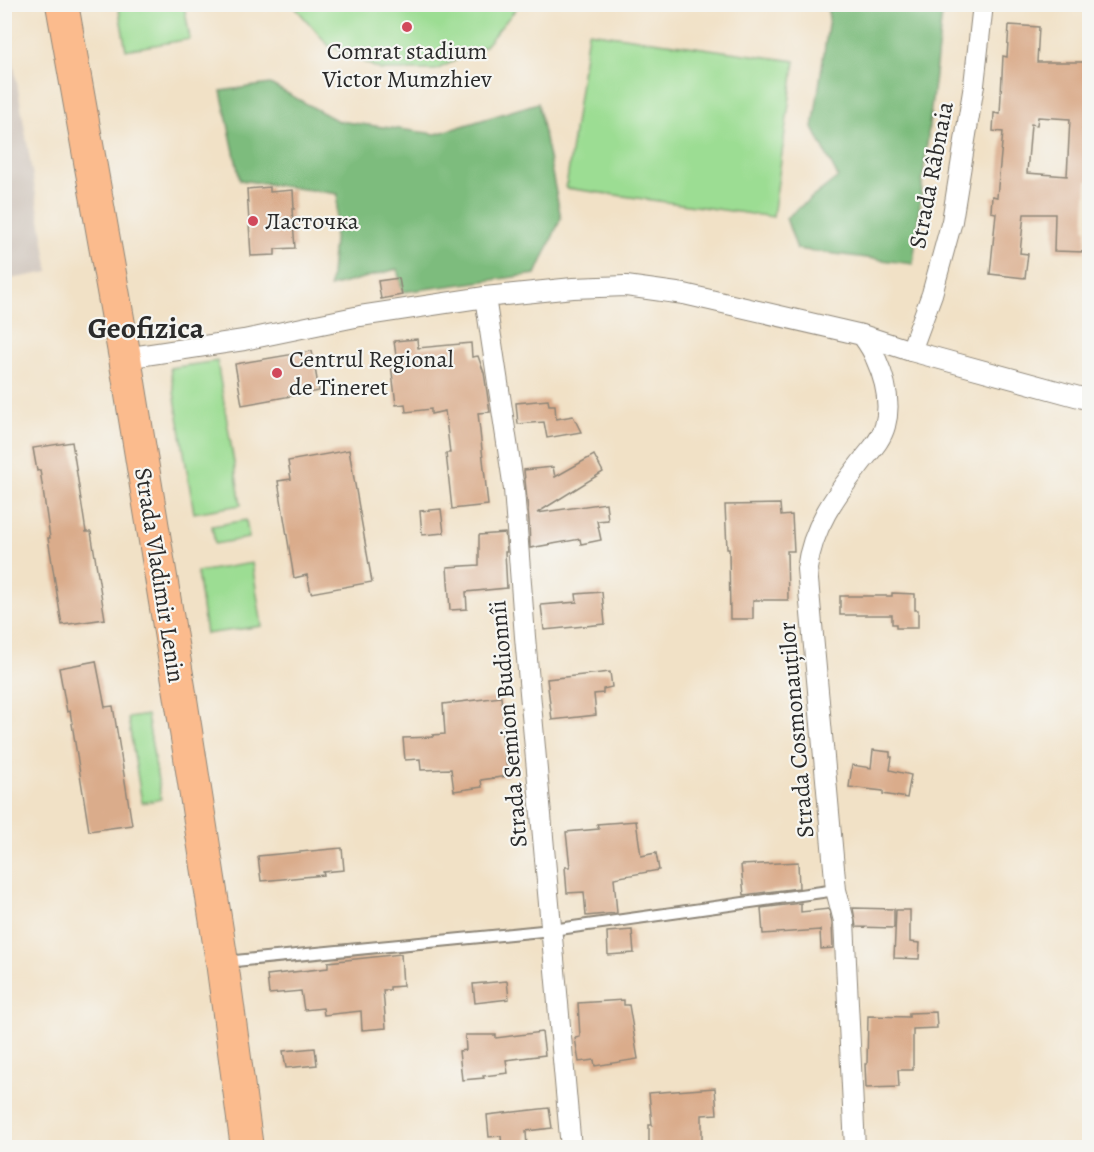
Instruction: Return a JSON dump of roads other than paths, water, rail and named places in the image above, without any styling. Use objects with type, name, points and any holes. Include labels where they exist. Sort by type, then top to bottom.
[{"type":"main road","name":"Strada Vladimir Lenin","points":[[62,4],[125,358],[222,962],[247,1148]]},
{"type":"street","name":"Strada Râbnaia","points":[[911,351],[932,294],[952,221],[974,85],[982,4]]},
{"type":"street","points":[[125,358],[244,340],[360,316],[485,297],[573,288],[626,286],[684,294],[862,335],[911,351],[1089,400]]},
{"type":"street","name":"Strada Semion Budionnîi","points":[[485,297],[514,489],[571,1148]]},
{"type":"street","name":"Strada Cosmonauților","points":[[855,1148],[844,921],[837,890],[807,569],[808,553],[825,513],[838,492],[876,444],[884,429],[887,415],[885,387],[876,358],[862,335]]},
{"type":"lane","points":[[222,962],[552,930],[837,890]]},
{"type":"place","name":"Comrat stadium Victor Mumzhiev","points":[[407,27]]},
{"type":"place","name":"Ласточка","points":[[253,221]]},
{"type":"place","name":"Centrul Regional de Tineret","points":[[277,373]]},
{"type":"district","name":"Geofizica","points":[[146,328]]}]
